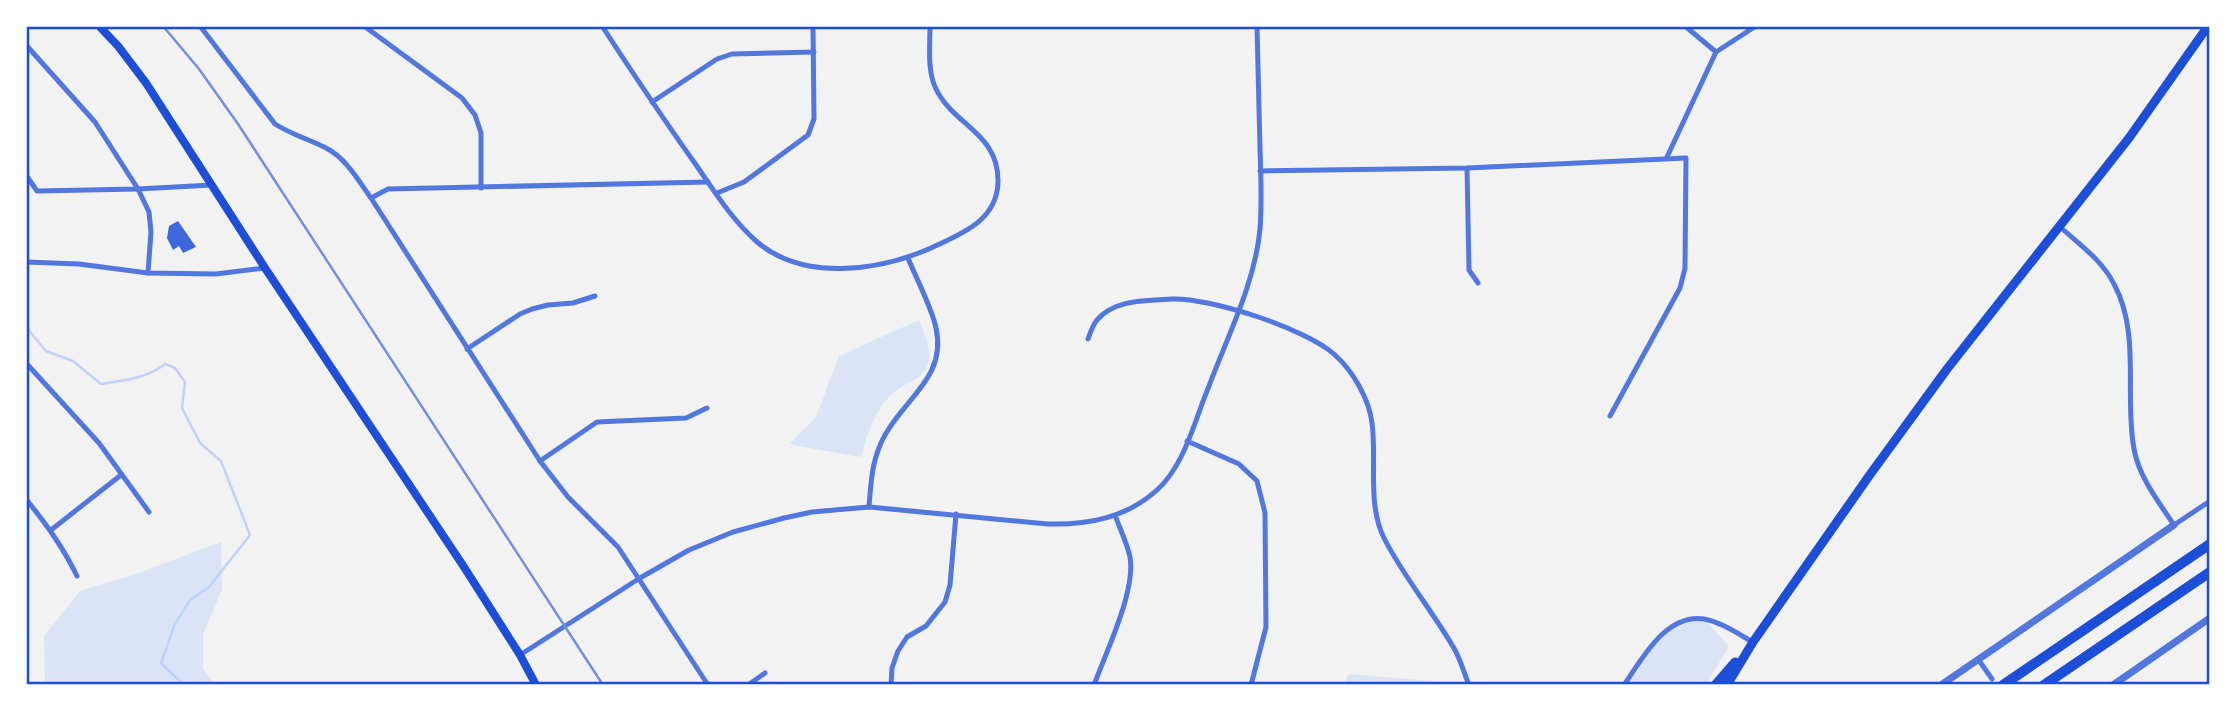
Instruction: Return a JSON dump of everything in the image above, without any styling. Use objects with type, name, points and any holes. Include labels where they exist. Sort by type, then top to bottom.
[{"type":"highway","points":[[2003,685],[2210,544]]},
{"type":"highway","points":[[2044,685],[2210,572]]},
{"type":"main road","points":[[99,26],[146,83],[464,568],[536,685]]},
{"type":"main road","points":[[1727,685],[1753,642],[1876,465],[1955,359],[2129,138],[2208,26]]},
{"type":"main road","points":[[1716,685],[1753,642]]},
{"type":"street","points":[[200,26],[275,124],[289,133],[328,149],[347,164],[540,461],[568,497],[618,547],[708,685]]},
{"type":"street","points":[[364,26],[462,98],[475,115],[481,133],[481,187]]},
{"type":"street","points":[[602,26],[729,213],[757,242],[779,255],[804,265],[833,269],[858,269],[908,258],[973,229],[992,206],[998,183],[995,156],[982,136],[944,103],[934,87],[930,64],[930,26]]},
{"type":"street","points":[[717,193],[744,182],[808,135],[814,119],[813,26]]},
{"type":"street","points":[[520,655],[640,578],[689,550],[733,532],[803,514],[869,507],[1076,524],[1115,515],[1146,499],[1159,488],[1173,470],[1187,440],[1256,257],[1260,227],[1261,171],[1257,26]]},
{"type":"street","points":[[1685,26],[1716,52]]},
{"type":"street","points":[[1667,157],[1716,52],[1756,26]]},
{"type":"street","points":[[26,45],[95,122],[138,189],[149,212],[151,232],[148,273]]},
{"type":"street","points":[[652,102],[717,59],[732,54],[814,52]]},
{"type":"street","points":[[1261,171],[1467,168],[1686,158],[1685,268],[1680,288],[1610,416]]},
{"type":"street","points":[[1467,168],[1469,270],[1478,283]]},
{"type":"street","points":[[26,175],[37,191],[212,185]]},
{"type":"street","points":[[371,198],[388,190],[708,181]]},
{"type":"street","points":[[2059,226],[2097,260],[2119,292],[2127,321],[2134,450],[2152,493],[2174,525]]},
{"type":"street","points":[[869,507],[873,461],[886,433],[928,380],[937,348],[936,327],[908,258]]},
{"type":"street","points":[[26,262],[79,264],[148,273],[216,274],[265,268]]},
{"type":"street","points":[[467,349],[532,309],[573,303],[595,296]]},
{"type":"street","points":[[1088,339],[1096,321],[1113,307],[1139,301],[1179,299],[1238,310],[1315,341],[1335,355],[1351,373],[1363,393],[1372,421],[1376,509],[1383,537],[1456,652],[1469,685]]},
{"type":"street","points":[[26,363],[99,443],[149,512]]},
{"type":"street","points":[[540,461],[597,422],[686,418],[707,408]]},
{"type":"street","points":[[1187,440],[1239,464],[1257,481],[1263,502],[1266,627],[1251,685]]},
{"type":"street","points":[[51,530],[121,475]]},
{"type":"street","points":[[26,499],[65,551],[77,576]]},
{"type":"street","points":[[1941,685],[2210,500]]},
{"type":"street","points":[[891,685],[892,668],[907,636],[926,626],[944,602],[950,585],[956,514]]},
{"type":"street","points":[[1094,685],[1131,578],[1130,557],[1115,515]]},
{"type":"street","points":[[2113,685],[2210,618]]},
{"type":"street","points":[[1624,685],[1664,633],[1677,623],[1689,619],[1704,619],[1753,642]]},
{"type":"street","points":[[1978,659],[1992,679]]},
{"type":"street","points":[[748,685],[765,673]]},
{"type":"shaded area","points":[[919,320],[929,351],[927,366],[916,379],[886,400],[876,415],[861,457],[790,443],[816,417],[839,356]]},
{"type":"shaded area","points":[[221,542],[222,589],[203,635],[203,669],[215,685],[45,685],[44,636],[80,591],[136,574]]},
{"type":"shaded area","points":[[1704,619],[1729,646],[1706,685],[1624,685],[1654,644],[1677,623]]},
{"type":"shaded area","points":[[1349,674],[1469,684],[1469,685],[1343,685]]},
{"type":"building","points":[[178,221],[196,247],[183,253],[179,246],[173,250],[167,238],[169,226]]},
{"type":"waterway","points":[[26,327],[46,351],[73,361],[101,384],[142,376],[165,364],[175,368],[185,382],[182,408],[200,443],[221,461],[250,535],[209,587],[190,600],[175,624],[161,663],[184,685]]},
{"type":"railway","points":[[163,26],[199,69],[238,124],[603,685]]}]
